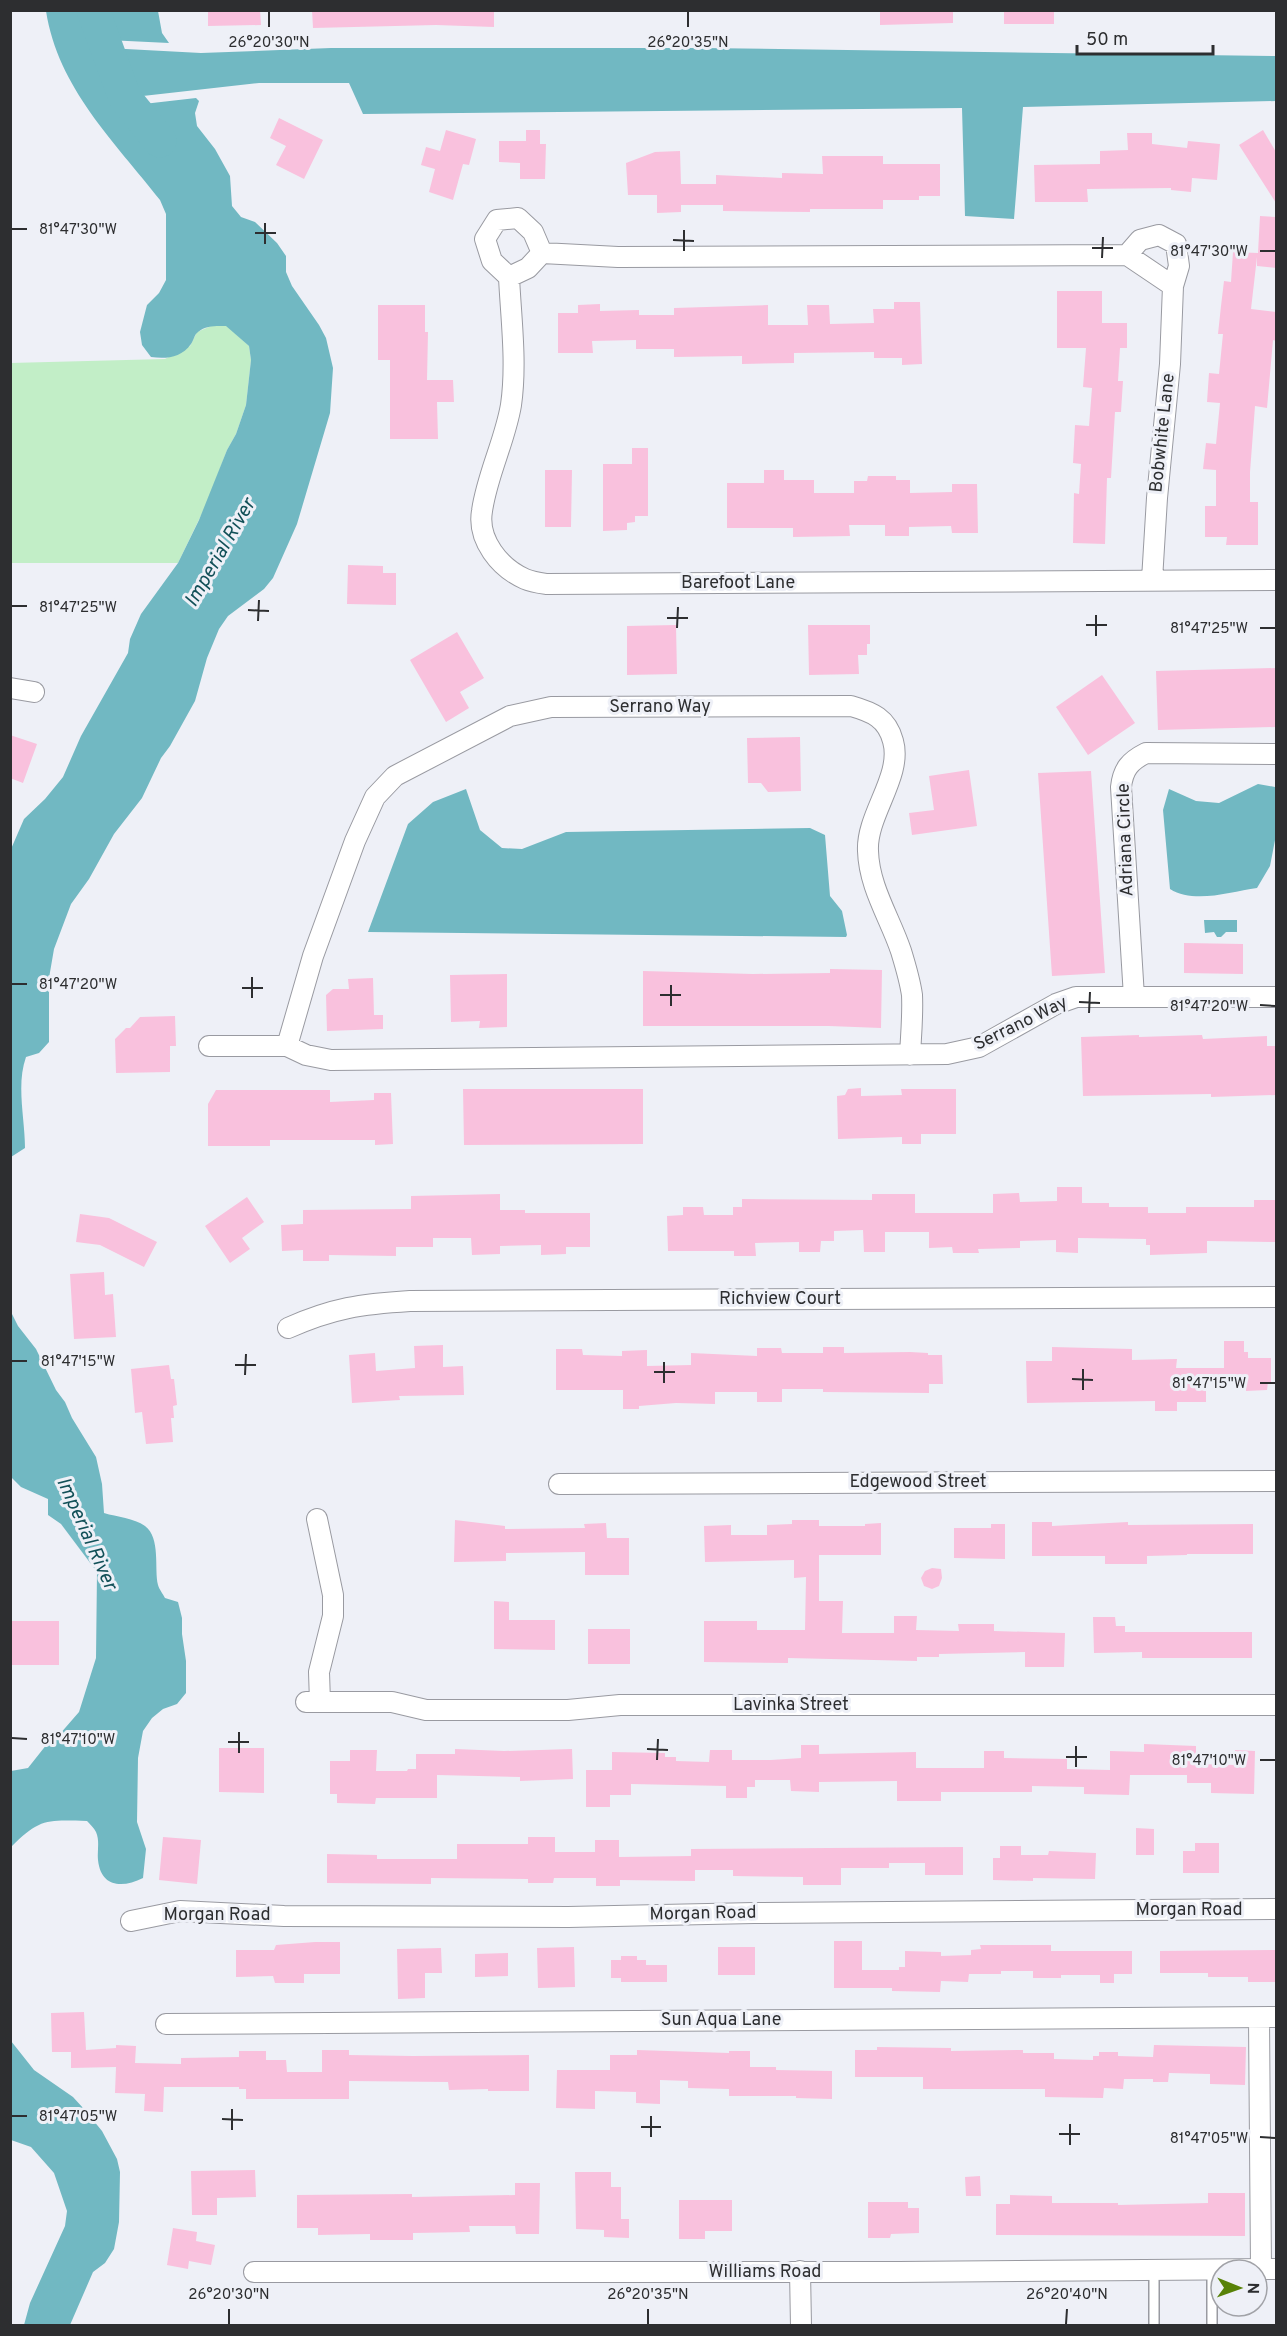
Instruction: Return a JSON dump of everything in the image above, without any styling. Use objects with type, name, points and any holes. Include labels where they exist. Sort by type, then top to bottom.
[{"type":"street","points":[[542,253],[533,232],[518,218],[496,220],[485,238],[492,261],[509,277],[528,268],[542,253],[618,257],[1127,255],[1173,286]]},
{"type":"street","name":"Bobwhite Lane","points":[[1127,255],[1140,240],[1158,235],[1176,244],[1179,266],[1173,286],[1170,364],[1157,498],[1152,580]]},
{"type":"street","name":"Barefoot Lane","points":[[509,277],[513,384],[501,447],[481,513],[484,536],[495,557],[510,571],[527,580],[548,584],[1276,580]]},
{"type":"street","points":[[10,688],[33,692]]},
{"type":"street","name":"Serrano Way","points":[[287,1046],[313,956],[355,841],[375,797],[395,776],[510,716],[551,707],[851,706],[875,714],[887,726],[894,743],[894,763],[871,831],[868,851],[874,885],[900,950],[912,994],[910,1055]]},
{"type":"street","name":"Adriana Circle","points":[[1134,997],[1120,787],[1128,764],[1146,753],[1276,754]]},
{"type":"street","name":"Serrano Way","points":[[210,1046],[287,1046],[306,1055],[331,1060],[947,1054],[979,1047],[1056,1004],[1076,997],[1276,997]]},
{"type":"street","name":"Richview Court","points":[[288,1328],[320,1314],[360,1304],[410,1301],[1276,1297]]},
{"type":"street","name":"Edgewood Street","points":[[559,1484],[1276,1481]]},
{"type":"street","name":"Lavinka Street","points":[[317,1519],[333,1595],[333,1616],[313,1702],[392,1702],[426,1710],[568,1710],[621,1705],[1276,1705]]},
{"type":"street","name":"Morgan Road","points":[[131,1921],[180,1911],[285,1916],[568,1917],[1276,1909]]},
{"type":"street","points":[[1268,2018],[1269,2258]]},
{"type":"street","name":"Sun Aqua Lane","points":[[166,2024],[1268,2018]]},
{"type":"street","name":"Williams Road","points":[[254,2272],[1209,2270]]},
{"type":"street","points":[[800,2271],[801,2325]]},
{"type":"lane","points":[[1154,2270],[1154,2325]]},
{"type":"green space","points":[[211,326],[227,326],[249,346],[251,360],[246,405],[206,505],[178,563],[11,563],[10,363],[165,359],[190,346],[197,332]]},
{"type":"water","points":[[46,11],[158,11],[162,33],[169,43],[107,40],[100,43],[98,51],[117,101],[126,106],[196,98],[199,101],[195,113],[197,126],[215,149],[230,176],[232,206],[241,217],[255,222],[277,243],[286,256],[286,272],[292,286],[326,338],[333,368],[330,413],[297,524],[273,578],[264,589],[228,616],[219,629],[207,658],[195,701],[161,758],[142,798],[114,834],[89,879],[71,904],[54,949],[49,978],[49,1042],[39,1053],[26,1057],[23,1068],[21,1090],[25,1148],[11,1157],[11,849],[24,819],[63,777],[81,736],[128,653],[130,639],[141,614],[178,563],[236,434],[246,405],[251,360],[249,346],[226,326],[204,328],[196,335],[187,349],[178,355],[162,358],[151,357],[142,345],[140,332],[147,305],[159,293],[166,280],[166,214],[160,200],[107,135],[75,89],[52,39]]},
{"type":"water","points":[[107,48],[201,53],[331,48],[702,48],[1276,56],[1276,101],[1023,107],[1014,219],[965,216],[962,108],[363,114],[349,83],[259,83],[125,98]]},
{"type":"water","points":[[1258,784],[1275,787],[1276,835],[1270,866],[1257,888],[1201,896],[1190,896],[1170,889],[1163,810],[1169,789],[1196,801],[1219,803]]},
{"type":"water","points":[[466,789],[480,830],[502,848],[522,849],[566,832],[810,828],[825,835],[830,896],[842,911],[847,935],[846,937],[368,932],[408,824],[433,802]]},
{"type":"water","points":[[1204,920],[1237,920],[1237,932],[1226,932],[1221,937],[1217,937],[1214,932],[1205,933]]},
{"type":"water","points":[[10,1310],[18,1326],[36,1349],[56,1390],[96,1457],[102,1484],[104,1513],[136,1521],[150,1531],[155,1546],[159,1587],[165,1598],[178,1602],[182,1618],[186,1693],[177,1704],[163,1709],[152,1718],[143,1731],[138,1758],[137,1822],[146,1849],[143,1878],[128,1883],[114,1883],[103,1876],[98,1860],[97,1835],[87,1821],[45,1823],[29,1831],[11,1847],[11,1771],[28,1768],[47,1744],[59,1735],[79,1712],[96,1658],[97,1572],[61,1524],[48,1515],[48,1499],[21,1487],[11,1477]]},
{"type":"water","points":[[11,2041],[34,2070],[73,2097],[84,2109],[102,2131],[117,2159],[120,2172],[119,2222],[114,2249],[105,2263],[93,2272],[70,2325],[24,2325],[30,2303],[65,2226],[67,2211],[54,2173],[31,2147],[11,2140]]},
{"type":"building","points":[[208,10],[260,10],[261,25],[208,26]]},
{"type":"building","points":[[312,10],[494,10],[494,27],[436,25],[313,28]]},
{"type":"building","points":[[880,10],[953,10],[953,23],[880,25]]},
{"type":"building","points":[[1004,10],[1054,10],[1054,24],[1004,24]]},
{"type":"building","points":[[279,118],[323,140],[304,179],[276,165],[286,146],[270,138]]},
{"type":"building","points":[[446,130],[476,139],[469,165],[463,164],[453,200],[429,192],[435,169],[421,165],[426,147],[440,151]]},
{"type":"building","points":[[526,130],[540,130],[540,144],[546,144],[545,179],[520,179],[520,163],[499,162],[499,141],[526,141]]},
{"type":"building","points":[[1263,130],[1276,152],[1276,203],[1239,145]]},
{"type":"building","points":[[1127,133],[1152,133],[1152,144],[1187,148],[1188,141],[1220,144],[1217,180],[1192,178],[1191,192],[1171,190],[1171,188],[1087,189],[1088,202],[1035,202],[1034,165],[1100,164],[1100,151],[1128,150]]},
{"type":"building","points":[[680,151],[681,184],[716,184],[716,175],[782,178],[782,173],[823,174],[822,156],[883,156],[883,164],[940,164],[940,196],[919,196],[919,200],[883,200],[883,209],[810,209],[810,212],[723,211],[723,205],[681,205],[681,212],[657,213],[657,195],[628,195],[626,163],[655,152]]},
{"type":"building","points":[[1260,216],[1276,217],[1276,268],[1257,266],[1257,257],[1251,309],[1276,312],[1276,341],[1273,340],[1267,408],[1255,406],[1250,502],[1258,502],[1258,545],[1226,545],[1227,537],[1205,537],[1205,506],[1216,506],[1216,470],[1203,469],[1206,443],[1216,444],[1220,403],[1207,402],[1209,373],[1219,374],[1223,334],[1218,334],[1221,306],[1224,281],[1231,282],[1233,252],[1258,253]]},
{"type":"building","points":[[1057,291],[1102,291],[1102,323],[1127,323],[1127,348],[1120,348],[1118,381],[1123,381],[1121,412],[1115,412],[1111,478],[1107,478],[1105,544],[1073,543],[1074,493],[1079,494],[1081,464],[1073,463],[1075,425],[1089,426],[1092,388],[1083,387],[1086,348],[1057,348]]},
{"type":"building","points":[[894,302],[920,302],[922,364],[902,365],[902,358],[874,358],[874,352],[794,353],[794,363],[742,364],[742,356],[674,357],[674,349],[636,349],[636,340],[592,341],[593,353],[558,353],[558,313],[578,313],[578,305],[600,304],[600,311],[639,310],[639,315],[674,315],[674,308],[768,305],[768,325],[808,325],[807,305],[829,305],[830,324],[874,323],[873,309],[894,309]]},
{"type":"building","points":[[378,305],[425,305],[425,332],[428,332],[427,380],[453,380],[454,402],[437,402],[438,439],[390,439],[390,360],[378,360]]},
{"type":"building","points":[[632,448],[648,448],[648,516],[635,516],[635,522],[627,523],[627,530],[603,531],[603,464],[632,464]]},
{"type":"building","points":[[545,470],[572,470],[571,527],[545,527]]},
{"type":"building","points":[[764,470],[784,470],[784,480],[814,480],[814,493],[854,493],[854,481],[867,481],[868,476],[896,476],[896,480],[910,480],[910,493],[952,492],[952,484],[977,484],[978,533],[952,533],[951,526],[909,527],[909,536],[885,536],[885,525],[849,525],[850,536],[793,537],[793,528],[727,528],[727,483],[764,483]]},
{"type":"building","points":[[348,565],[383,566],[383,573],[396,573],[396,605],[347,604]]},
{"type":"building","points":[[676,625],[677,674],[627,675],[627,626]]},
{"type":"building","points":[[808,625],[870,625],[870,644],[867,644],[867,655],[858,655],[859,674],[809,675]]},
{"type":"building","points":[[457,632],[484,678],[460,692],[469,708],[446,722],[410,660]]},
{"type":"building","points":[[1276,668],[1276,727],[1158,730],[1156,671]]},
{"type":"building","points":[[1102,675],[1135,723],[1088,755],[1056,707]]},
{"type":"building","points":[[10,735],[37,744],[23,783],[10,778]]},
{"type":"building","points":[[800,737],[801,791],[768,792],[761,783],[748,783],[747,738]]},
{"type":"building","points":[[969,770],[977,826],[912,835],[909,813],[934,810],[929,776]]},
{"type":"building","points":[[1091,771],[1105,973],[1052,976],[1038,773]]},
{"type":"building","points":[[1184,943],[1243,944],[1243,974],[1184,973]]},
{"type":"building","points":[[830,969],[882,970],[881,1028],[643,1026],[643,971],[753,974],[830,973]]},
{"type":"building","points":[[507,974],[507,1027],[479,1028],[480,1021],[451,1022],[450,975]]},
{"type":"building","points":[[373,978],[374,1015],[383,1015],[383,1029],[327,1031],[326,995],[333,989],[349,989],[348,979]]},
{"type":"building","points":[[175,1016],[176,1046],[170,1046],[170,1072],[116,1073],[115,1039],[126,1028],[130,1028],[140,1017]]},
{"type":"building","points":[[1139,1035],[1139,1037],[1202,1035],[1203,1039],[1267,1036],[1267,1046],[1276,1046],[1276,1095],[1083,1096],[1081,1037]]},
{"type":"building","points":[[861,1088],[861,1096],[902,1095],[901,1089],[956,1089],[956,1134],[921,1134],[921,1144],[902,1144],[902,1137],[838,1139],[837,1096],[845,1095],[848,1089]]},
{"type":"building","points":[[463,1089],[643,1089],[643,1144],[464,1145]]},
{"type":"building","points":[[216,1090],[330,1090],[330,1102],[374,1100],[374,1093],[391,1093],[393,1144],[375,1145],[375,1140],[270,1140],[270,1146],[208,1146],[208,1104]]},
{"type":"building","points":[[1057,1187],[1082,1187],[1082,1203],[1109,1203],[1109,1207],[1148,1207],[1148,1213],[1186,1213],[1186,1207],[1254,1207],[1254,1200],[1276,1200],[1276,1242],[1207,1241],[1207,1253],[1150,1255],[1150,1245],[1146,1245],[1146,1239],[1078,1238],[1078,1253],[1056,1252],[1056,1240],[1020,1241],[1020,1248],[978,1249],[979,1253],[953,1253],[952,1247],[929,1248],[929,1232],[885,1232],[885,1252],[864,1252],[863,1230],[834,1231],[834,1241],[821,1241],[820,1252],[799,1252],[799,1242],[755,1243],[756,1256],[734,1256],[734,1251],[668,1251],[667,1216],[683,1215],[683,1207],[703,1207],[704,1215],[733,1215],[733,1207],[742,1207],[742,1199],[872,1200],[872,1194],[915,1194],[915,1213],[993,1213],[993,1194],[1019,1193],[1020,1202],[1057,1201]]},
{"type":"building","points":[[500,1194],[500,1210],[525,1210],[525,1213],[590,1213],[590,1247],[566,1247],[566,1254],[541,1255],[541,1245],[500,1246],[500,1254],[472,1255],[471,1238],[433,1238],[433,1247],[396,1247],[396,1256],[329,1255],[329,1261],[303,1261],[303,1250],[282,1251],[281,1225],[303,1224],[303,1210],[411,1209],[411,1196]]},
{"type":"building","points":[[247,1197],[264,1222],[242,1238],[250,1249],[230,1263],[205,1226]]},
{"type":"building","points":[[80,1214],[109,1218],[157,1242],[144,1267],[100,1245],[76,1242]]},
{"type":"building","points":[[104,1272],[105,1295],[113,1294],[116,1337],[74,1339],[70,1274]]},
{"type":"building","points":[[1224,1341],[1244,1341],[1244,1352],[1248,1352],[1248,1358],[1271,1358],[1271,1382],[1268,1382],[1267,1390],[1246,1391],[1246,1383],[1206,1383],[1206,1402],[1177,1402],[1177,1411],[1155,1411],[1155,1401],[1027,1403],[1026,1361],[1052,1361],[1052,1347],[1132,1349],[1132,1360],[1177,1359],[1176,1368],[1224,1368]]},
{"type":"building","points":[[443,1345],[443,1367],[463,1366],[464,1395],[399,1396],[400,1400],[352,1403],[349,1355],[375,1353],[376,1371],[415,1368],[414,1346]]},
{"type":"building","points":[[823,1347],[844,1347],[844,1353],[910,1352],[942,1355],[943,1384],[929,1384],[929,1393],[823,1392],[823,1389],[782,1389],[782,1402],[757,1402],[757,1392],[715,1392],[715,1404],[676,1403],[639,1406],[639,1409],[623,1409],[623,1390],[556,1390],[556,1349],[582,1349],[583,1355],[622,1356],[622,1351],[647,1350],[647,1366],[691,1365],[691,1353],[757,1356],[757,1348],[781,1348],[782,1353],[823,1353]]},
{"type":"building","points":[[169,1365],[171,1379],[174,1379],[177,1405],[173,1406],[174,1418],[171,1418],[173,1442],[146,1444],[142,1412],[135,1413],[131,1369]]},
{"type":"building","points":[[455,1520],[505,1526],[505,1529],[585,1528],[584,1524],[606,1523],[607,1538],[629,1538],[629,1575],[585,1575],[585,1552],[506,1553],[506,1561],[454,1562]]},
{"type":"building","points":[[792,1520],[819,1520],[819,1526],[865,1526],[865,1524],[881,1523],[881,1555],[819,1555],[819,1601],[843,1601],[842,1633],[894,1633],[894,1616],[917,1616],[916,1630],[959,1631],[958,1624],[994,1624],[994,1631],[1065,1633],[1064,1667],[1025,1667],[1025,1652],[939,1654],[939,1657],[917,1657],[917,1661],[788,1658],[788,1663],[704,1662],[704,1621],[757,1621],[757,1630],[805,1630],[806,1577],[794,1578],[794,1560],[705,1562],[704,1526],[731,1525],[731,1535],[767,1535],[767,1525],[792,1524]]},
{"type":"building","points":[[1032,1522],[1052,1522],[1052,1526],[1128,1522],[1128,1525],[1253,1524],[1253,1554],[1147,1556],[1147,1564],[1105,1564],[1105,1556],[1032,1556]]},
{"type":"building","points":[[991,1524],[1005,1524],[1005,1559],[954,1558],[954,1528],[991,1528]]},
{"type":"building","points":[[932,1568],[941,1569],[942,1578],[939,1586],[932,1589],[924,1586],[921,1578],[925,1571]]},
{"type":"building","points":[[494,1601],[509,1602],[509,1620],[555,1620],[555,1650],[494,1649]]},
{"type":"building","points":[[1093,1617],[1115,1617],[1116,1626],[1125,1626],[1125,1632],[1252,1632],[1252,1658],[1142,1658],[1142,1652],[1094,1653]]},
{"type":"building","points":[[11,1621],[59,1621],[59,1665],[11,1665]]},
{"type":"building","points":[[588,1629],[630,1629],[630,1664],[588,1664]]},
{"type":"building","points":[[1144,1744],[1196,1746],[1196,1764],[1235,1765],[1235,1750],[1255,1751],[1254,1794],[1211,1793],[1211,1783],[1187,1783],[1187,1775],[1130,1775],[1129,1795],[1084,1794],[1084,1787],[1032,1786],[1032,1792],[941,1792],[941,1801],[897,1801],[897,1781],[819,1782],[819,1792],[791,1791],[790,1780],[755,1780],[755,1787],[747,1787],[747,1798],[726,1798],[726,1786],[631,1784],[631,1795],[610,1795],[610,1807],[586,1807],[586,1770],[612,1770],[612,1752],[665,1753],[665,1757],[676,1757],[676,1761],[709,1762],[710,1750],[732,1750],[732,1760],[771,1760],[801,1758],[801,1745],[819,1745],[819,1754],[916,1752],[916,1768],[984,1768],[984,1751],[1004,1751],[1004,1758],[1067,1759],[1067,1769],[1110,1770],[1110,1751],[1144,1752]]},
{"type":"building","points":[[219,1748],[264,1748],[264,1793],[219,1792]]},
{"type":"building","points":[[455,1749],[504,1751],[572,1749],[573,1779],[520,1781],[520,1777],[437,1775],[437,1798],[376,1798],[375,1804],[337,1803],[337,1794],[330,1794],[330,1761],[350,1761],[350,1750],[377,1750],[376,1771],[407,1771],[416,1769],[416,1754],[455,1754]]},
{"type":"building","points":[[1136,1828],[1154,1829],[1154,1855],[1136,1855]]},
{"type":"building","points":[[163,1837],[201,1840],[197,1884],[159,1880]]},
{"type":"building","points":[[528,1837],[555,1837],[555,1852],[595,1852],[595,1840],[619,1840],[619,1857],[691,1856],[691,1849],[963,1847],[963,1875],[925,1875],[925,1863],[889,1863],[889,1868],[841,1868],[841,1885],[803,1885],[803,1877],[733,1876],[733,1870],[695,1870],[695,1881],[620,1880],[620,1886],[596,1886],[596,1878],[554,1878],[553,1883],[528,1883],[528,1879],[431,1878],[431,1884],[327,1883],[327,1854],[377,1855],[377,1859],[457,1859],[457,1844],[528,1844]]},
{"type":"building","points":[[1195,1843],[1219,1843],[1219,1873],[1183,1873],[1183,1851],[1195,1851]]},
{"type":"building","points":[[1000,1846],[1021,1846],[1021,1855],[1048,1855],[1049,1851],[1096,1853],[1095,1879],[993,1880],[993,1858],[1000,1858]]},
{"type":"building","points":[[834,1941],[862,1941],[862,1970],[899,1970],[899,1967],[905,1967],[905,1951],[941,1952],[941,1956],[971,1955],[971,1950],[981,1949],[980,1945],[1051,1945],[1051,1951],[1132,1951],[1132,1974],[1114,1974],[1114,1983],[1100,1983],[1100,1975],[1033,1978],[1033,1971],[1001,1971],[1001,1974],[969,1974],[968,1982],[941,1981],[940,1992],[892,1991],[892,1988],[834,1988]]},
{"type":"building","points":[[340,1942],[340,1974],[304,1974],[304,1983],[275,1983],[273,1976],[236,1977],[236,1950],[274,1950],[276,1945]]},
{"type":"building","points":[[574,1947],[575,1987],[538,1988],[537,1948]]},
{"type":"building","points":[[718,1947],[755,1947],[755,1975],[718,1975]]},
{"type":"building","points":[[441,1948],[442,1973],[425,1973],[425,1998],[398,1999],[397,1949]]},
{"type":"building","points":[[1276,1950],[1276,1982],[1248,1982],[1248,1977],[1208,1977],[1208,1973],[1160,1973],[1160,1951]]},
{"type":"building","points":[[508,1953],[508,1976],[475,1977],[475,1954]]},
{"type":"building","points":[[621,1956],[637,1956],[637,1960],[646,1960],[646,1965],[667,1965],[667,1982],[621,1982],[621,1978],[611,1978],[611,1960],[621,1960]]},
{"type":"building","points":[[84,2012],[86,2050],[116,2048],[116,2045],[136,2046],[135,2063],[181,2064],[181,2058],[239,2057],[239,2051],[266,2051],[266,2060],[286,2060],[287,2072],[322,2072],[322,2050],[349,2050],[349,2055],[529,2055],[529,2091],[449,2090],[448,2082],[349,2081],[349,2099],[246,2099],[246,2089],[239,2089],[239,2087],[164,2087],[163,2112],[144,2111],[145,2094],[115,2093],[116,2067],[71,2068],[71,2052],[52,2052],[51,2013]]},
{"type":"building","points":[[1154,2045],[1246,2047],[1245,2085],[1210,2084],[1210,2074],[1169,2073],[1168,2082],[1153,2082],[1153,2079],[1124,2079],[1123,2089],[1104,2088],[1103,2098],[1045,2097],[1045,2089],[923,2089],[923,2077],[855,2077],[855,2050],[877,2050],[877,2047],[951,2048],[951,2051],[1023,2050],[1023,2053],[1054,2053],[1054,2059],[1093,2060],[1093,2056],[1099,2056],[1099,2052],[1118,2052],[1118,2056],[1153,2057]]},
{"type":"building","points":[[637,2050],[729,2053],[729,2051],[750,2051],[750,2067],[832,2071],[832,2099],[796,2098],[796,2096],[729,2096],[729,2089],[688,2088],[688,2081],[660,2080],[660,2104],[636,2103],[636,2092],[595,2091],[595,2109],[556,2108],[557,2070],[610,2070],[610,2055],[637,2055]]},
{"type":"building","points":[[255,2170],[256,2197],[217,2198],[217,2215],[192,2215],[191,2171]]},
{"type":"building","points":[[575,2172],[611,2172],[611,2187],[621,2187],[621,2219],[629,2219],[629,2238],[604,2237],[604,2230],[576,2229]]},
{"type":"building","points":[[980,2176],[981,2196],[966,2196],[965,2177]]},
{"type":"building","points":[[515,2183],[540,2183],[539,2234],[516,2234],[515,2226],[469,2226],[470,2232],[413,2233],[413,2240],[370,2240],[370,2234],[318,2235],[318,2228],[297,2228],[297,2195],[412,2194],[412,2197],[515,2195]]},
{"type":"building","points":[[1208,2193],[1245,2193],[1245,2236],[996,2235],[996,2204],[1010,2204],[1010,2195],[1052,2196],[1052,2203],[1118,2203],[1118,2205],[1208,2203]]},
{"type":"building","points":[[679,2200],[732,2200],[732,2231],[705,2231],[705,2239],[679,2239]]},
{"type":"building","points":[[868,2202],[908,2202],[908,2208],[919,2208],[919,2233],[891,2234],[890,2238],[868,2238]]},
{"type":"building","points":[[173,2228],[197,2232],[196,2241],[215,2245],[211,2265],[189,2261],[188,2269],[167,2265]]},
{"type":"waterway","name":"Imperial River","points":[[93,10],[125,98],[160,141]]}]
